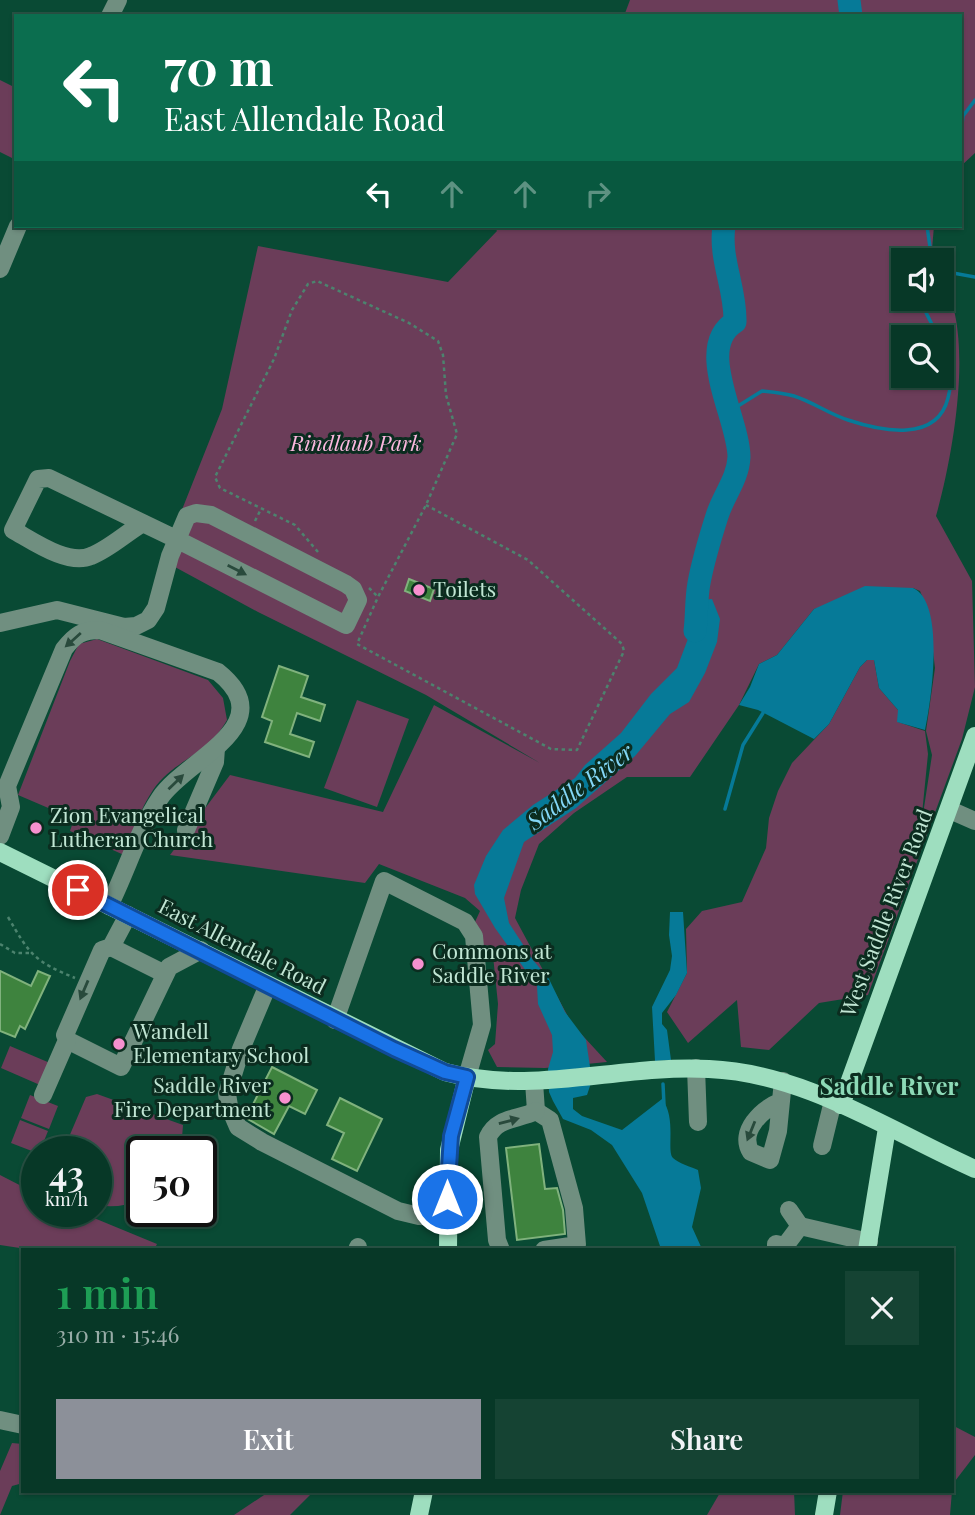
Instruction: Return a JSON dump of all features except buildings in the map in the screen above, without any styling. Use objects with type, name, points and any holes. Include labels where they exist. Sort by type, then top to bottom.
[{"type":"main road","name":"West Saddle River Road","points":[[837,1103],[950,810],[975,736]]},
{"type":"main road","name":"East Allendale Road","points":[[0,852],[436,1069],[467,1077],[540,1082],[696,1068]]},
{"type":"main road","points":[[696,1068],[731,1071],[783,1081],[837,1103],[975,1169]]},
{"type":"main road","points":[[449,1248],[449,1150],[467,1077]]},
{"type":"main road","points":[[868,1246],[887,1128]]},
{"type":"main road","points":[[419,1515],[424,1493]]},
{"type":"main road","points":[[824,1515],[828,1493]]},
{"type":"street","points":[[0,269],[17,228]]},
{"type":"street","points":[[0,623],[57,610],[124,627],[136,626],[148,620],[156,608],[176,539],[187,516],[196,513],[211,515],[346,584],[353,589],[358,600],[346,625],[176,539],[143,523],[49,478],[38,479],[13,530],[65,556],[78,559],[90,557],[143,523]]},
{"type":"street","points":[[0,836],[11,807],[7,786],[64,649],[75,635],[88,630],[100,630],[218,672],[233,684],[239,697],[240,713],[234,729],[216,748],[175,780],[161,797],[109,906]]},
{"type":"street","points":[[186,830],[215,762],[216,748]]},
{"type":"street","points":[[950,810],[975,821]]},
{"type":"street","points":[[335,1020],[384,881],[465,922],[474,936],[482,1025],[467,1077]]},
{"type":"street","points":[[43,1095],[67,1040],[65,1035],[102,950],[111,947],[128,915]]},
{"type":"street","points":[[111,947],[165,974]]},
{"type":"street","points":[[67,1040],[121,1067],[165,974],[174,962],[201,950]]},
{"type":"street","points":[[268,985],[241,1049],[227,1094],[238,1127],[262,1142],[398,1210],[419,1216],[448,1217]]},
{"type":"street","points":[[696,1068],[698,1122]]},
{"type":"street","points":[[780,1102],[763,1111],[747,1136],[751,1152],[770,1160],[778,1131],[783,1081]]},
{"type":"street","points":[[536,1111],[540,1082]]},
{"type":"street","points":[[822,1146],[837,1103]]},
{"type":"street","points":[[500,1248],[497,1240],[488,1137],[492,1127],[500,1122],[536,1111]]},
{"type":"street","points":[[536,1111],[550,1121],[574,1208],[578,1247]]},
{"type":"street","points":[[789,1210],[800,1226],[868,1246]]},
{"type":"street","points":[[776,1247],[785,1246],[800,1226]]},
{"type":"street","points":[[0,1420],[21,1425]]},
{"type":"path","points":[[320,555],[295,526],[220,488],[215,477],[274,359],[292,310],[308,284],[317,281],[438,341],[443,355],[446,396],[457,433],[426,506],[378,597],[357,644],[551,750],[577,750],[624,651],[622,644],[528,560],[426,506]]},
{"type":"path","points":[[363,582],[378,597]]},
{"type":"path","points":[[8,917],[30,953],[43,965],[87,983]]},
{"type":"path","points":[[0,944],[15,953],[30,953]]},
{"type":"green space","points":[[630,0],[975,0],[975,153],[962,165],[962,14],[625,14]]},
{"type":"green space","points":[[0,80],[14,87],[14,159],[0,152]]},
{"type":"green space","name":"Rindlaub Park","points":[[495,228],[934,228],[932,248],[891,248],[891,311],[954,311],[958,330],[958,393],[955,427],[936,516],[972,581],[975,687],[962,739],[868,995],[819,1003],[769,1050],[741,1047],[737,1000],[688,1043],[667,1012],[687,973],[686,929],[702,911],[742,902],[766,848],[769,818],[778,791],[792,763],[829,724],[860,667],[867,660],[874,660],[879,688],[898,710],[898,722],[925,731],[928,754],[920,834],[932,755],[926,731],[935,668],[928,610],[920,591],[913,588],[814,609],[777,655],[759,664],[739,705],[690,777],[627,777],[574,813],[539,844],[521,890],[515,918],[572,1024],[607,1062],[545,1068],[497,1067],[488,1050],[495,1044],[498,1004],[492,946],[482,945],[475,922],[480,911],[465,898],[379,864],[365,883],[170,855],[230,775],[383,812],[434,705],[540,763],[426,695],[258,612],[162,560],[222,409],[258,246],[448,282],[497,231]]},
{"type":"green space","points":[[97,639],[208,680],[223,698],[227,720],[210,742],[170,771],[153,790],[140,813],[124,855],[70,831],[74,819],[18,795],[70,661],[79,644]]},
{"type":"green space","points":[[357,700],[409,719],[377,807],[324,788]]},
{"type":"green space","points":[[10,1046],[50,1063],[40,1085],[1,1068]]},
{"type":"green space","points":[[97,1094],[183,1125],[182,1136],[126,1136],[126,1204],[112,1206],[112,1136],[69,1136],[86,1097]]},
{"type":"green space","points":[[30,1095],[58,1106],[49,1129],[21,1118]]},
{"type":"green space","points":[[20,1120],[48,1131],[46,1136],[21,1136],[21,1147],[11,1143]]},
{"type":"green space","points":[[0,1175],[21,1186],[21,1227],[112,1225],[157,1244],[155,1248],[21,1248],[0,1245]]},
{"type":"green space","points":[[954,1426],[975,1437],[975,1455],[954,1482]]},
{"type":"green space","points":[[12,1443],[21,1444],[21,1484],[12,1486],[0,1515],[0,1471]]},
{"type":"green space","points":[[267,1493],[312,1493],[290,1515],[234,1515]]},
{"type":"green space","points":[[720,1493],[794,1493],[795,1515],[707,1515]]},
{"type":"green space","points":[[843,1493],[952,1493],[950,1515],[840,1515]]},
{"type":"water","points":[[865,586],[913,588],[923,597],[930,612],[934,654],[925,730],[897,722],[898,710],[879,688],[874,660],[867,660],[860,667],[829,724],[814,739],[758,710],[739,705],[759,664],[777,655],[814,609]]},
{"type":"water","points":[[712,599],[720,619],[717,642],[705,673],[689,702],[670,714],[635,756],[576,808],[524,842],[504,898],[509,923],[549,979],[565,1012],[586,1040],[592,1080],[587,1095],[573,1098],[573,1109],[582,1116],[622,1130],[662,1099],[669,1115],[673,1158],[698,1170],[701,1188],[692,1227],[702,1248],[661,1248],[642,1193],[612,1145],[591,1130],[563,1119],[553,1101],[549,1092],[548,1069],[553,1052],[552,1035],[538,1004],[537,986],[495,928],[475,894],[474,885],[486,856],[503,830],[533,805],[575,778],[585,765],[621,733],[651,694],[677,668],[689,636],[692,601]]},
{"type":"water","points":[[670,912],[683,912],[687,973],[676,995],[662,1013],[671,1060],[655,1061],[652,1007],[670,970]]},
{"type":"waterway","name":"Saddle River","points":[[849,0],[851,14]]},
{"type":"waterway","points":[[962,124],[963,116],[975,100]]},
{"type":"waterway","name":"Saddle River","points":[[695,631],[698,589],[705,558],[720,509],[736,473],[739,457],[718,366],[718,348],[723,333],[735,322],[724,250],[724,228]]},
{"type":"waterway","points":[[927,228],[930,248]]},
{"type":"waterway","points":[[954,273],[975,277]]},
{"type":"waterway","points":[[925,311],[932,325]]},
{"type":"waterway","points":[[730,411],[762,391],[782,393],[861,424],[906,430],[920,428],[932,422],[942,412],[950,388]]},
{"type":"waterway","points":[[725,809],[743,745],[763,713]]},
{"type":"waterway","points":[[663,1084],[664,1105]]},
{"type":"place","name":"Toilets","points":[[419,590]]},
{"type":"place","name":"Zion Evangelical Lutheran Church","points":[[36,828]]},
{"type":"place","name":"Commons at Saddle River","points":[[418,964]]},
{"type":"place","name":"Wandell Elementary School","points":[[119,1044]]},
{"type":"place","name":"Saddle River Fire Department","points":[[285,1098]]},
{"type":"district","name":"Saddle River","points":[[889,1087]]},
{"type":"route","points":[[78,890],[394,1049],[445,1072],[467,1077],[451,1136],[447,1165],[447,1199]]}]
